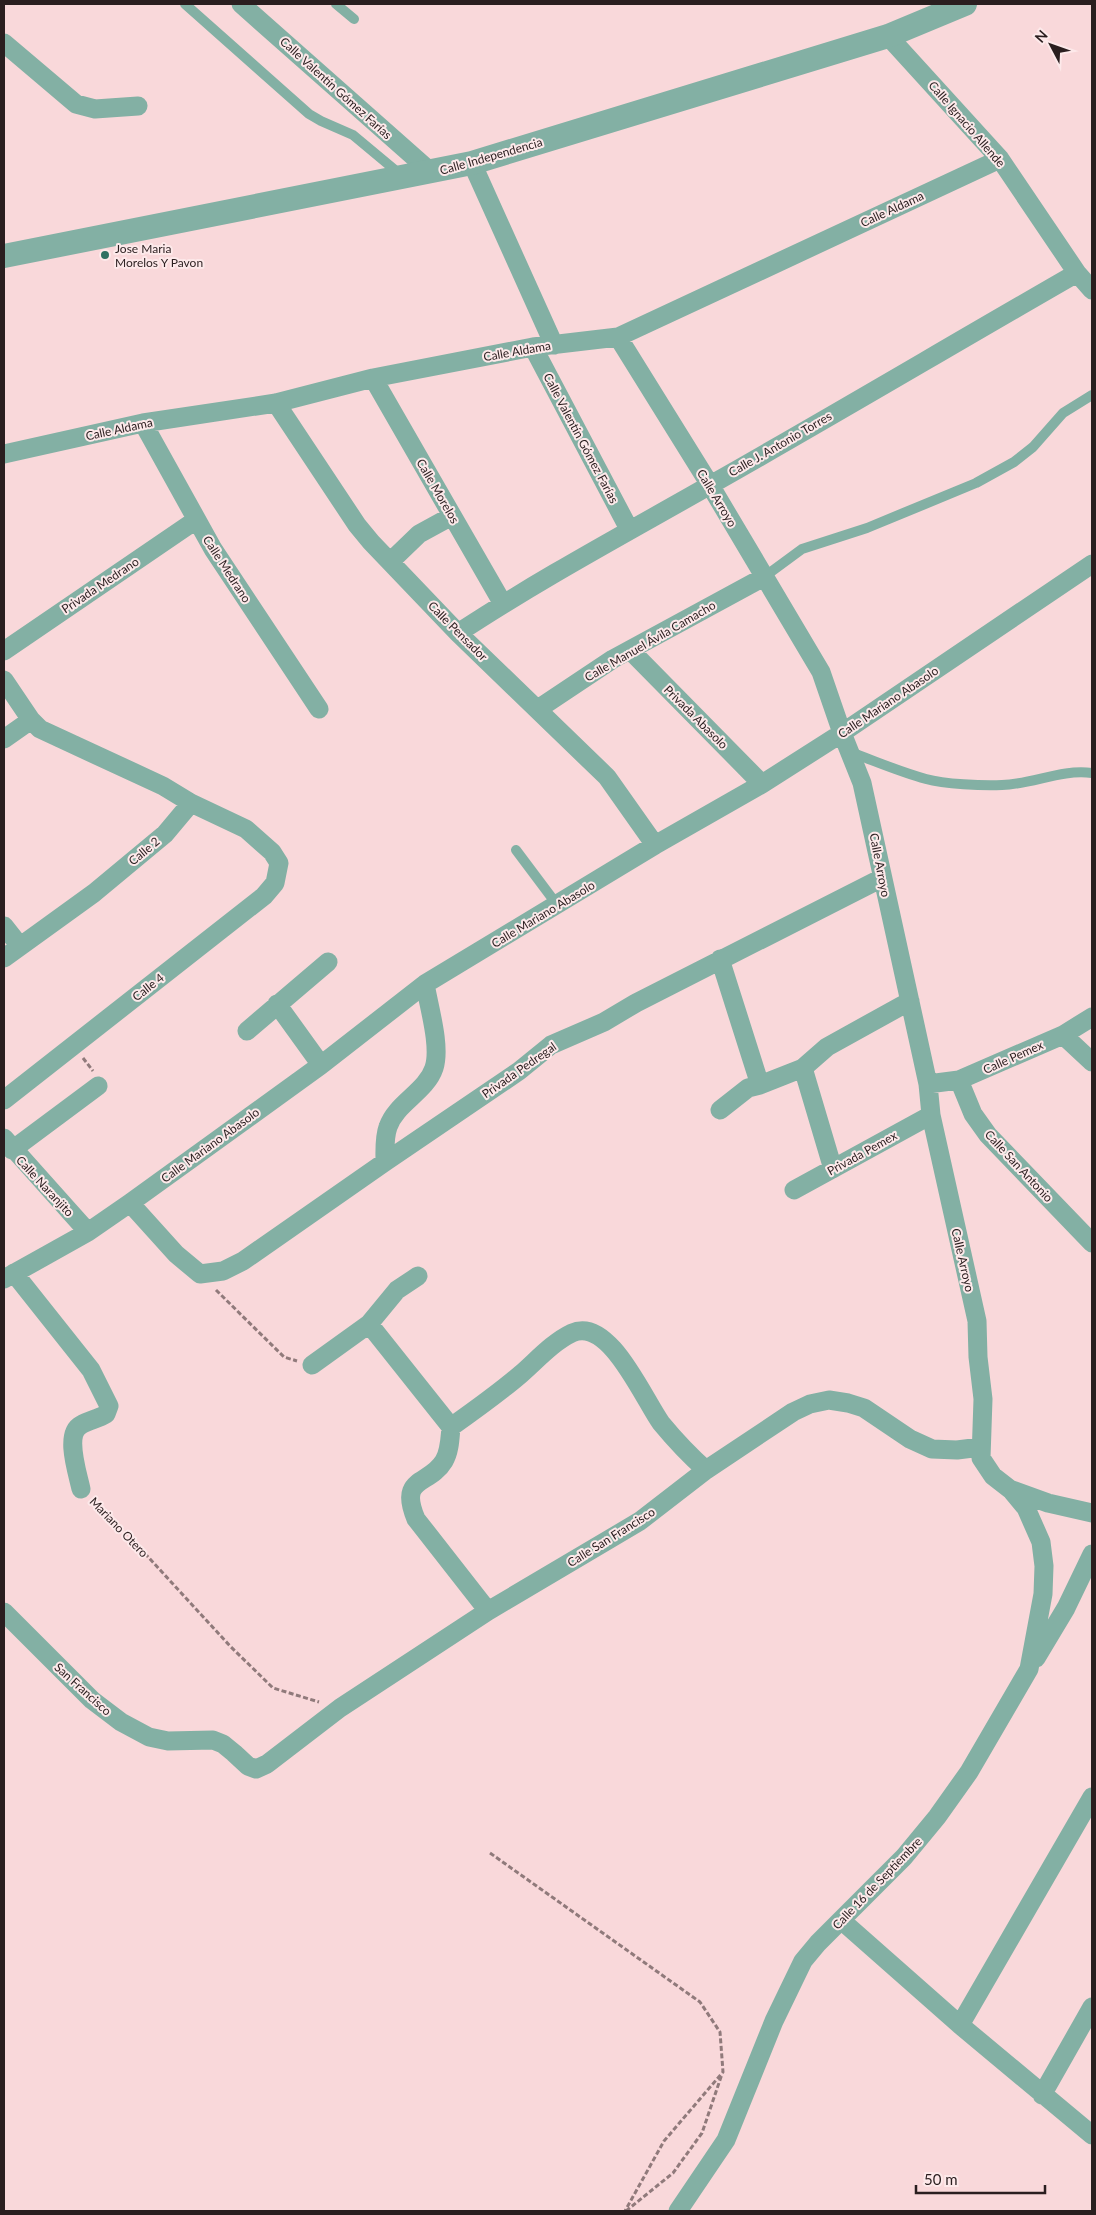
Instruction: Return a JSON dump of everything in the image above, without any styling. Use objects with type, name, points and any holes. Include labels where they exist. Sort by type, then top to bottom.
[{"type":"street","name":"Calle Valentín Gómez Farías","points":[[241,4],[431,172]]},
{"type":"street","name":"Calle Independencia","points":[[4,256],[472,163],[888,36],[965,4]]},
{"type":"street","name":"Calle Ignacio Allende","points":[[888,36],[1000,159],[1077,273],[1092,290]]},
{"type":"street","points":[[4,43],[76,104],[95,109],[138,106]]},
{"type":"street","name":"Calle Aldama","points":[[4,454],[143,423],[276,403],[373,378],[533,347],[618,337],[1000,159]]},
{"type":"street","points":[[472,163],[554,345]]},
{"type":"street","name":"Calle J. Antonio Torres","points":[[458,633],[629,529],[710,485],[1077,273]]},
{"type":"street","name":"Calle Arroyo","points":[[618,337],[710,485],[821,672],[862,783],[871,817],[882,878],[928,1084],[931,1115],[977,1321],[978,1357],[983,1399],[980,1447]]},
{"type":"street","name":"Calle Valentín Gómez Farías","points":[[533,347],[629,529]]},
{"type":"street","name":"Calle Morelos","points":[[373,378],[503,604]]},
{"type":"street","name":"Calle Pensador","points":[[276,403],[357,525],[371,542],[458,633],[607,777],[655,845]]},
{"type":"street","name":"Calle Medrano","points":[[143,423],[213,549],[319,709]]},
{"type":"street","points":[[391,561],[419,534],[452,516]]},
{"type":"street","name":"Privada Medrano","points":[[4,651],[196,520]]},
{"type":"street","name":"Calle Mariano Abasolo","points":[[9,1276],[88,1232],[130,1203],[321,1065],[425,984],[558,906],[655,845],[762,784],[842,733],[1092,564]]},
{"type":"street","name":"Calle Manuel Ávila Camacho","points":[[538,709],[630,650],[764,577]]},
{"type":"street","name":"Privada Abasolo","points":[[630,650],[762,784]]},
{"type":"street","points":[[4,680],[31,720],[40,729],[163,786],[191,803]]},
{"type":"street","points":[[4,739],[31,720]]},
{"type":"street","name":"Calle 4","points":[[4,1100],[264,896],[275,883],[279,863],[261,840],[246,829],[191,803]]},
{"type":"street","name":"Calle 2","points":[[4,958],[19,945],[94,893],[165,834],[191,803]]},
{"type":"street","name":"Privada Pedregal","points":[[200,1274],[223,1271],[243,1261],[384,1162],[519,1071],[550,1045],[604,1022],[636,1002],[882,878]]},
{"type":"street","points":[[4,926],[19,945]]},
{"type":"street","points":[[720,959],[760,1085]]},
{"type":"street","points":[[247,1031],[328,962]]},
{"type":"street","points":[[384,1162],[386,1135],[393,1116],[414,1096],[434,1069],[437,1054],[425,984]]},
{"type":"street","points":[[720,1110],[748,1088],[803,1068],[827,1047],[910,1002]]},
{"type":"street","points":[[277,1004],[321,1065]]},
{"type":"street","name":"Calle Pemex","points":[[928,1084],[959,1080],[1063,1035],[1092,1017]]},
{"type":"street","points":[[1063,1035],[1092,1062]]},
{"type":"street","points":[[803,1068],[833,1169]]},
{"type":"street","name":"Calle San Antonio","points":[[959,1080],[973,1114],[988,1135],[1092,1243]]},
{"type":"street","points":[[8,1144],[98,1086]]},
{"type":"street","name":"Privada Pemex","points":[[794,1190],[931,1115]]},
{"type":"street","name":"Calle Naranjito","points":[[8,1144],[88,1232]]},
{"type":"street","points":[[130,1203],[176,1254],[200,1274]]},
{"type":"street","name":"Mariano Otero","points":[[9,1276],[91,1370],[109,1406],[109,1410],[102,1416],[77,1428],[72,1437],[81,1489]]},
{"type":"street","points":[[312,1366],[369,1324],[397,1290],[418,1276]]},
{"type":"street","points":[[369,1324],[451,1427],[448,1452],[444,1461],[438,1468],[416,1483],[411,1495],[411,1507],[424,1530],[488,1611]]},
{"type":"street","points":[[451,1427],[493,1397],[558,1342],[572,1333],[591,1330],[604,1339],[618,1353],[661,1422],[685,1452],[706,1470]]},
{"type":"street","name":"Calle San Francisco","points":[[256,1769],[267,1764],[340,1708],[488,1611],[640,1521],[706,1470],[793,1412],[810,1404],[829,1400],[864,1408],[910,1439],[932,1449],[957,1450],[980,1447]]},
{"type":"street","name":"Calle 16 de Septiembre","points":[[678,2211],[726,2140],[774,2021],[803,1961],[818,1943],[904,1857],[937,1817],[969,1772],[1029,1669],[1043,1594],[1044,1566],[1041,1542],[1026,1508],[1011,1490],[985,1467],[981,1458],[980,1447]]},
{"type":"street","points":[[1011,1490],[1048,1503],[1092,1513]]},
{"type":"street","points":[[1029,1669],[1066,1608],[1092,1554]]},
{"type":"street","name":"San Francisco","points":[[4,1612],[92,1700],[121,1722],[149,1737],[168,1741],[212,1740],[222,1744],[248,1766],[256,1769]]},
{"type":"street","points":[[960,2025],[1092,1797]]},
{"type":"street","points":[[841,1920],[960,2025],[1092,2136]]},
{"type":"street","points":[[1042,2095],[1092,2007]]},
{"type":"lane","points":[[185,4],[309,114],[353,135],[404,178]]},
{"type":"lane","points":[[336,4],[354,19]]},
{"type":"lane","points":[[764,577],[802,549],[867,528],[976,483],[1014,462],[1033,447],[1064,413],[1092,395]]},
{"type":"lane","points":[[850,752],[928,779],[956,782],[1024,784],[1048,776],[1076,771],[1092,773]]},
{"type":"lane","points":[[516,850],[558,906]]},
{"type":"path","points":[[74,1046],[96,1075],[98,1086]]},
{"type":"path","points":[[200,1274],[284,1357],[312,1366]]},
{"type":"path","name":"Mariano Otero","points":[[81,1489],[126,1534],[230,1646],[273,1688],[340,1708]]},
{"type":"path","points":[[490,1853],[700,2002],[720,2032],[722,2072],[702,2132],[672,2173],[626,2211]]},
{"type":"path","points":[[626,2211],[664,2142],[722,2072]]},
{"type":"place","name":"Jose Maria Morelos Y Pavon","points":[[105,255]]}]
